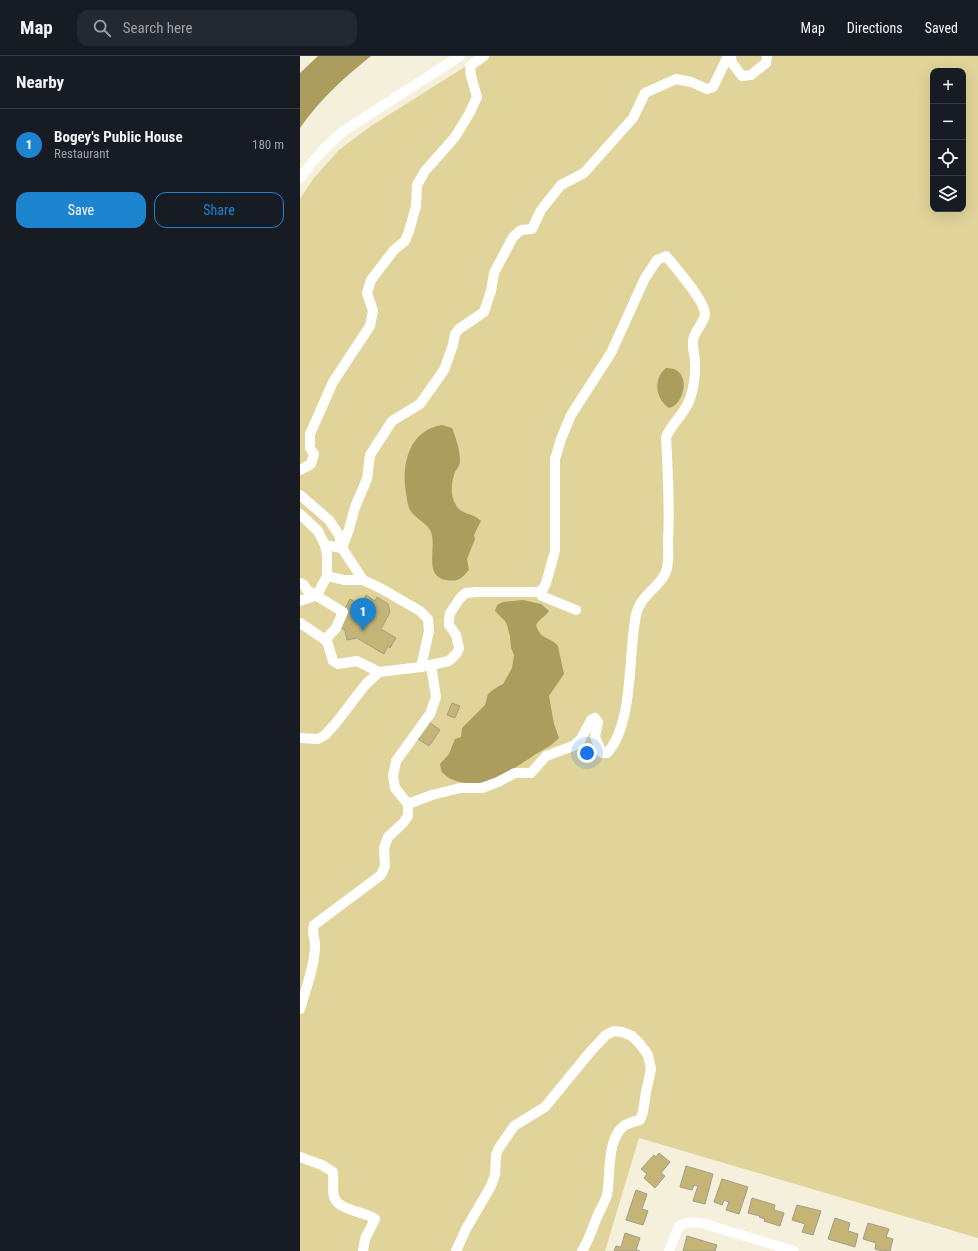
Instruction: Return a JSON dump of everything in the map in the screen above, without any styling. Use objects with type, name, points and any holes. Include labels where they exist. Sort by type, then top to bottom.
[{"type":"street","points":[[300,178],[317,155],[345,130],[460,56]]},
{"type":"street","points":[[300,470],[311,464],[314,454],[310,448],[310,434],[333,382],[370,326],[373,311],[367,292],[371,280],[394,250],[405,241],[416,206],[417,185],[425,171],[455,137],[469,114],[477,97],[470,76],[470,66],[484,56]]},
{"type":"street","points":[[730,56],[732,63],[742,76],[751,75],[766,63],[767,56]]},
{"type":"street","points":[[342,548],[349,530],[355,507],[367,479],[370,455],[392,421],[420,404],[444,370],[453,345],[455,334],[459,329],[484,312],[491,291],[494,274],[512,237],[521,230],[532,229],[541,210],[561,186],[584,172],[633,118],[644,93],[676,79],[691,82],[707,89],[713,87],[730,56]]},
{"type":"street","points":[[408,804],[432,795],[460,788],[482,788],[515,773],[531,773],[546,756],[574,746],[581,739],[591,720],[595,718],[598,722],[595,737],[602,753],[607,753],[617,740],[622,725],[626,704],[633,629],[636,613],[639,604],[665,575],[667,568],[669,525],[666,438],[671,427],[686,407],[692,393],[695,362],[692,350],[693,338],[699,329],[705,313],[701,302],[666,256],[657,260],[645,278],[611,353],[571,415],[560,439],[555,459],[555,551],[546,583],[539,592]]},
{"type":"street","points":[[300,495],[329,520],[339,535],[342,548],[363,580]]},
{"type":"street","points":[[300,514],[318,531],[325,545],[327,555],[327,576],[317,595],[300,601]]},
{"type":"street","points":[[325,545],[342,548]]},
{"type":"street","points":[[300,1008],[312,971],[316,945],[312,932],[314,925],[381,875],[385,866],[384,848],[388,838],[408,816],[408,804],[395,788],[393,776],[396,761],[430,714],[436,697],[426,666],[429,631],[428,620],[420,611],[363,580],[344,580],[327,576]]},
{"type":"street","points":[[300,583],[304,585],[307,590],[343,612],[336,628],[325,640]]},
{"type":"street","points":[[300,623],[325,640],[330,648],[333,661],[338,664],[357,661],[379,672],[426,666],[449,661],[457,653],[459,648],[456,635],[449,625],[450,613],[461,597],[466,593],[539,592],[542,596],[576,610]]},
{"type":"street","points":[[300,738],[318,739],[325,735],[365,685],[379,672]]},
{"type":"street","points":[[456,1251],[466,1229],[491,1186],[495,1175],[496,1155],[514,1126],[544,1107],[606,1035],[614,1031],[622,1032],[632,1036],[640,1044],[648,1055],[651,1069],[643,1112],[640,1120],[625,1125],[614,1140],[610,1162],[607,1197],[597,1217],[588,1242],[582,1251]]},
{"type":"street","points":[[300,1157],[322,1165],[333,1172],[334,1197],[338,1204],[355,1212],[369,1215],[375,1219],[365,1239],[363,1251]]},
{"type":"street","points":[[669,1251],[679,1226],[689,1222],[701,1223],[794,1251]]},
{"type":"shaded area","points":[[318,56],[371,56],[333,89],[316,107],[300,128],[300,73]]},
{"type":"shaded area","points":[[482,56],[978,56],[978,1238],[639,1138],[605,1251],[300,1251],[300,199],[313,179],[339,150],[371,126]]},
{"type":"shaded area","points":[[666,368],[675,369],[680,373],[684,386],[679,400],[675,405],[669,408],[664,404],[658,394],[657,388],[659,377]]},
{"type":"shaded area","points":[[442,425],[452,428],[459,453],[460,462],[455,472],[452,485],[454,501],[461,511],[478,518],[481,521],[474,535],[475,539],[467,559],[469,570],[461,578],[454,581],[446,580],[439,577],[435,573],[432,560],[433,545],[431,532],[427,526],[411,512],[407,502],[405,482],[406,460],[415,441],[431,428]]},
{"type":"shaded area","points":[[523,600],[541,604],[549,611],[536,625],[540,634],[558,646],[564,674],[549,696],[554,724],[559,738],[550,746],[516,767],[491,780],[474,783],[458,782],[449,778],[443,773],[440,764],[449,754],[455,739],[461,737],[462,728],[485,705],[488,694],[503,684],[512,668],[514,655],[511,648],[510,636],[505,621],[495,611],[497,605],[503,602]]},
{"type":"building","points":[[366,595],[375,601],[377,597],[388,604],[390,612],[381,629],[396,638],[390,648],[388,646],[384,654],[357,638],[347,640],[345,630],[339,627],[344,610],[350,599],[361,605]]},
{"type":"building","points":[[452,703],[460,706],[455,718],[447,715]]},
{"type":"building","points":[[429,722],[440,730],[429,746],[418,739]]},
{"type":"building","points":[[659,1153],[670,1162],[661,1173],[665,1176],[655,1188],[644,1178],[647,1174],[641,1169],[654,1155],[656,1157]]},
{"type":"building","points":[[686,1166],[713,1174],[705,1204],[693,1201],[698,1186],[694,1185],[692,1190],[680,1187]]},
{"type":"building","points":[[722,1179],[748,1187],[739,1214],[726,1210],[729,1202],[724,1200],[722,1205],[714,1202]]},
{"type":"building","points":[[636,1190],[647,1194],[642,1209],[648,1211],[643,1225],[626,1220]]},
{"type":"building","points":[[752,1198],[775,1205],[774,1210],[784,1213],[780,1226],[764,1221],[765,1219],[759,1217],[760,1216],[748,1213]]},
{"type":"building","points":[[797,1205],[821,1211],[813,1235],[802,1232],[805,1224],[792,1220]]},
{"type":"building","points":[[835,1218],[850,1223],[848,1231],[858,1234],[855,1247],[828,1239]]},
{"type":"building","points":[[868,1223],[889,1229],[886,1237],[893,1239],[890,1251],[875,1249],[876,1243],[863,1239]]},
{"type":"building","points":[[625,1233],[640,1238],[636,1250],[640,1251],[614,1251],[616,1246],[621,1247]]},
{"type":"building","points":[[687,1236],[717,1245],[715,1251],[683,1251]]},
{"type":"place","name":"Bogey's Public House","points":[[363,631]]}]
